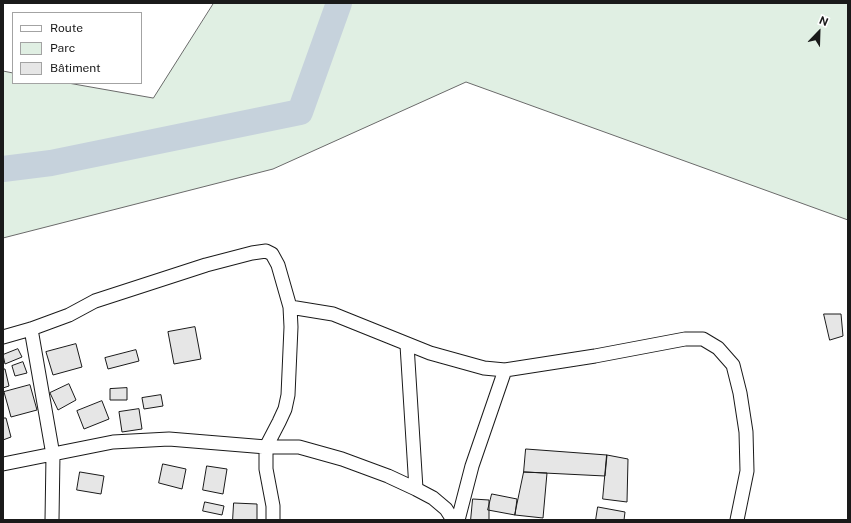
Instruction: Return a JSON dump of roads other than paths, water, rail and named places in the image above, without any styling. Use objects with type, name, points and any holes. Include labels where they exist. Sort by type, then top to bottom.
[{"type":"street","points":[[3,337],[31,329],[69,315],[95,302],[180,273],[244,255],[266,251],[272,254],[278,265],[290,308],[291,326],[288,394],[282,415],[266,447],[266,469],[273,506],[273,520]]},
{"type":"street","points":[[290,308],[333,314],[430,354],[484,368],[505,370],[595,356],[685,339],[703,339],[718,348],[733,365],[740,393],[746,432],[747,471],[737,520]]},
{"type":"street","points":[[31,329],[53,455],[52,520]]},
{"type":"street","points":[[408,345],[416,489]]},
{"type":"street","points":[[458,520],[472,466],[505,370]]},
{"type":"street","points":[[3,464],[113,442],[169,440],[300,448],[342,459],[388,476],[416,489],[433,498],[446,509],[453,520]]},
{"type":"waterway","points":[[3,169],[51,163],[300,112],[339,3]]}]
